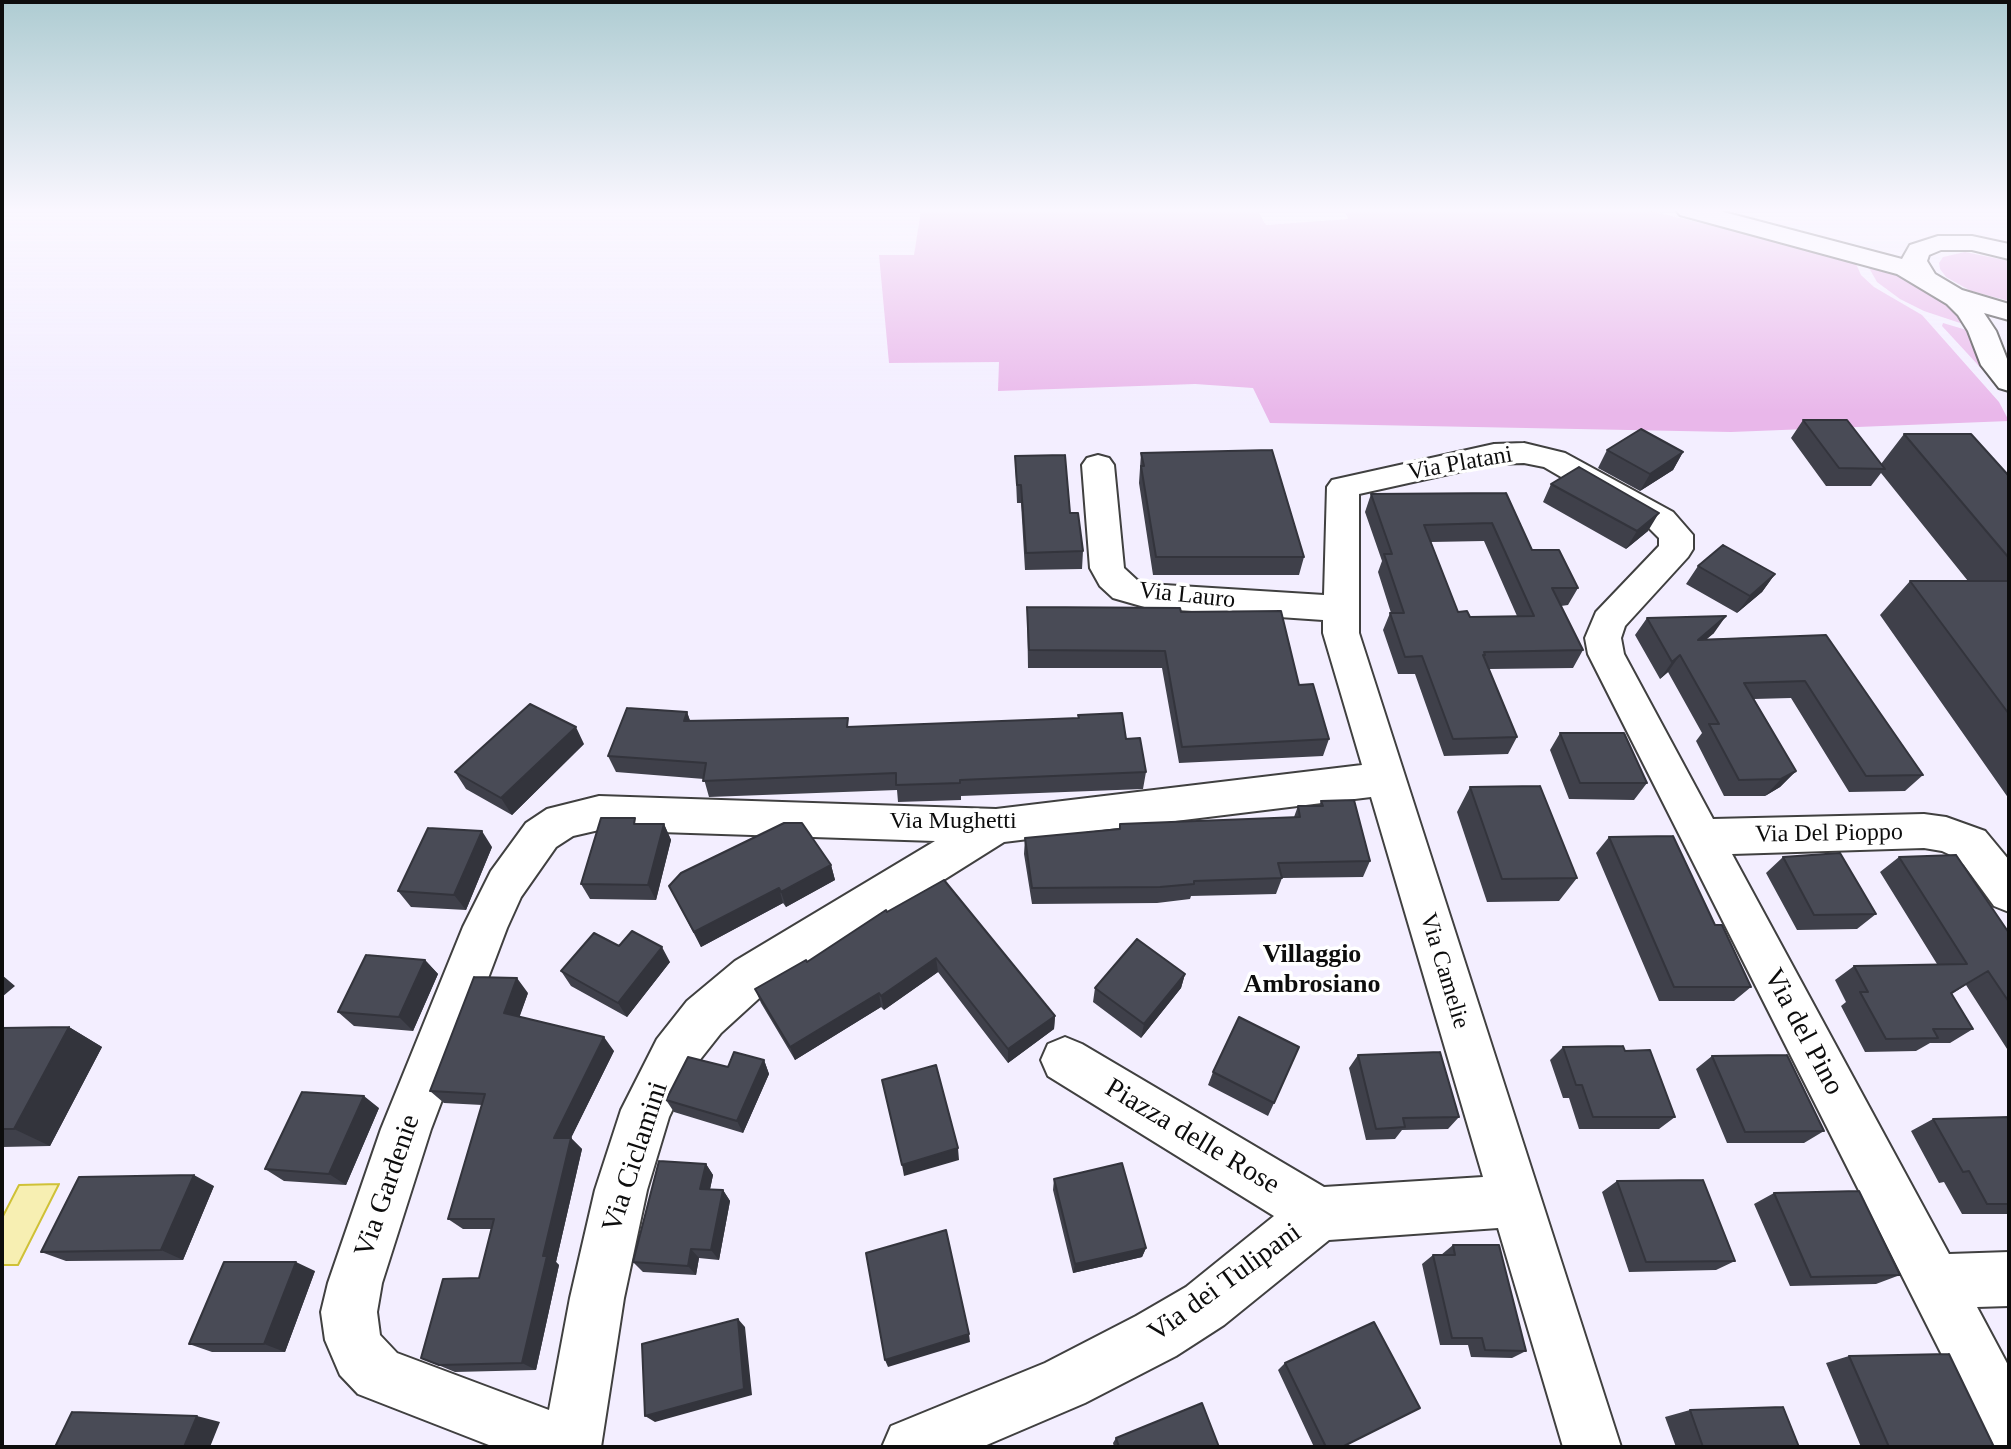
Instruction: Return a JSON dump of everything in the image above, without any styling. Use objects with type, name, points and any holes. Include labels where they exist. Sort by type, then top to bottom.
[{"type":"street","points":[[1919,278],[1978,305],[2009,312]]},
{"type":"street","points":[[1927,278],[1961,302],[1973,315],[1993,362],[2009,382]]},
{"type":"street","name":"Via Platani","points":[[1343,487],[1472,458],[1524,453],[1554,460],[1661,520],[1676,535],[1676,549],[1612,617],[1603,638]]},
{"type":"street","name":"Via Lauro","points":[[1098,465],[1107,568],[1112,578],[1125,589],[1158,597],[1340,609]]},
{"type":"street","name":"Via Camelie","points":[[1343,487],[1340,609],[1343,644],[1592,1447]]},
{"type":"street","name":"Via del Pino","points":[[1603,638],[1609,662],[2009,1425]]},
{"type":"street","name":"Via Mughetti","points":[[562,821],[586,814],[611,813],[996,826],[1384,779]]},
{"type":"street","name":"Via Gardenie","points":[[562,821],[541,835],[530,848],[506,884],[485,927],[406,1129],[355,1283],[349,1312],[352,1340],[360,1354],[378,1374],[571,1447]]},
{"type":"street","name":"Via Ciclamini","points":[[571,1447],[598,1289],[621,1190],[646,1110],[674,1055],[704,1017],[751,976],[996,826]]},
{"type":"street","name":"Via Del Pioppo","points":[[1701,837],[1933,831],[1957,838],[1979,852],[2009,893]]},
{"type":"street","name":"Piazza delle Rose","points":[[1065,1060],[1319,1214]]},
{"type":"street","name":"Via dei Tulipani","points":[[912,1447],[1065,1383],[1147,1341],[1216,1297],[1319,1214],[1515,1201]]},
{"type":"street","points":[[1934,1282],[2009,1279]]},
{"type":"shaded area","points":[[881,278],[1864,278],[1874,287],[1922,315],[1999,402],[2009,421],[1731,432],[1270,423],[1253,388],[1195,384],[998,391],[999,362],[889,363]]},
{"type":"shaded area","points":[[1874,278],[1906,278],[1952,305],[1966,325],[1924,311],[1900,299]]},
{"type":"shaded area","points":[[1947,278],[2009,278],[2009,301],[1971,291]]},
{"type":"shaded area","points":[[1943,323],[1970,331],[1990,378],[1942,326]]},
{"type":"shaded area","points":[[59,1184],[18,1265],[2,1265],[2,1218],[19,1185]]},
{"type":"building","points":[[1803,420],[1847,420],[1885,469],[1839,468]]},
{"type":"building","points":[[1641,429],[1683,452],[1650,474],[1607,450]]},
{"type":"building","points":[[1904,434],[1971,434],[2009,476],[2009,558]]},
{"type":"building","points":[[1272,450],[1304,557],[1156,557],[1141,453]]},
{"type":"building","points":[[1065,455],[1070,513],[1078,513],[1083,551],[1026,553],[1021,485],[1017,485],[1015,456]]},
{"type":"building","points":[[1579,467],[1659,513],[1637,531],[1551,484]]},
{"type":"building","points":[[1506,493],[1532,550],[1559,550],[1578,588],[1552,588],[1583,650],[1484,652],[1483,655],[1517,737],[1453,739],[1422,656],[1405,657],[1390,613],[1404,613],[1384,554],[1392,554],[1371,494]],"holes":[[[1492,523],[1534,616],[1470,617],[1467,611],[1458,612],[1424,525]]]},
{"type":"building","points":[[1723,545],[1775,574],[1750,596],[1698,566]]},
{"type":"building","points":[[1910,581],[2009,581],[2009,714]]},
{"type":"building","points":[[1027,607],[1180,608],[1181,612],[1281,611],[1299,685],[1313,684],[1329,739],[1182,747],[1165,651],[1029,650]]},
{"type":"building","points":[[1726,616],[1698,640],[1826,635],[1923,775],[1866,776],[1805,681],[1744,683],[1796,771],[1781,779],[1739,780],[1709,724],[1719,724],[1680,655],[1672,662],[1647,618]]},
{"type":"building","points":[[530,704],[576,727],[501,798],[455,772]]},
{"type":"building","points":[[627,708],[687,712],[684,721],[848,718],[847,727],[1079,718],[1078,715],[1122,713],[1126,739],[1140,738],[1146,772],[896,785],[896,773],[703,781],[706,763],[608,756]]},
{"type":"building","points":[[1560,733],[1624,733],[1647,783],[1580,783]]},
{"type":"building","points":[[1540,786],[1577,878],[1502,879],[1470,787]]},
{"type":"building","points":[[1354,800],[1370,861],[1278,863],[1282,878],[1194,881],[1194,884],[1160,887],[1032,888],[1025,838],[1120,829],[1120,824],[1300,817],[1298,806],[1323,806],[1321,801]]},
{"type":"building","points":[[601,818],[635,818],[634,824],[664,824],[648,885],[581,884]]},
{"type":"building","points":[[784,823],[802,823],[831,865],[781,892],[779,888],[694,932],[669,886],[681,873]]},
{"type":"building","points":[[428,828],[482,831],[454,895],[398,891]]},
{"type":"building","points":[[1673,836],[1715,925],[1722,925],[1751,987],[1674,987],[1609,837]]},
{"type":"building","points":[[1840,853],[1876,914],[1814,915],[1783,857]]},
{"type":"building","points":[[1956,855],[2009,933],[2009,1002],[1988,971],[1951,993],[1973,1029],[1933,1029],[1938,1038],[1886,1039],[1860,992],[1868,992],[1854,966],[1967,964],[1899,857]]},
{"type":"building","points":[[944,880],[1055,1016],[1008,1049],[936,958],[881,996],[879,993],[790,1047],[755,989],[806,960],[807,962],[886,910],[887,912]]},
{"type":"building","points":[[632,931],[662,947],[618,1003],[561,971],[594,933],[619,946]]},
{"type":"building","points":[[1137,939],[1185,974],[1144,1024],[1095,988]]},
{"type":"building","points":[[366,955],[425,960],[399,1017],[338,1012]]},
{"type":"building","points":[[474,977],[517,978],[504,1013],[604,1037],[554,1138],[571,1138],[543,1256],[547,1256],[522,1363],[439,1365],[421,1358],[443,1279],[479,1278],[494,1219],[448,1219],[485,1094],[430,1091]]},
{"type":"building","points":[[1239,1017],[1299,1047],[1274,1103],[1213,1072]]},
{"type":"building","points":[[69,1027],[14,1129],[2,1129],[2,1028]]},
{"type":"building","points":[[1623,1046],[1625,1051],[1650,1050],[1675,1117],[1593,1117],[1582,1085],[1576,1085],[1563,1047]]},
{"type":"building","points":[[734,1052],[764,1060],[737,1121],[666,1100],[688,1057],[728,1067]]},
{"type":"building","points":[[1440,1052],[1459,1117],[1403,1118],[1405,1127],[1376,1129],[1358,1055]]},
{"type":"building","points":[[1787,1055],[1824,1131],[1745,1132],[1712,1056]]},
{"type":"building","points":[[936,1065],[958,1148],[902,1165],[882,1080]]},
{"type":"building","points":[[302,1092],[364,1096],[329,1174],[265,1169]]},
{"type":"building","points":[[2009,1117],[2009,1204],[1987,1204],[1969,1171],[1963,1172],[1933,1119]]},
{"type":"building","points":[[659,1161],[706,1164],[700,1189],[723,1190],[711,1250],[691,1249],[688,1266],[633,1262]]},
{"type":"building","points":[[1122,1163],[1146,1248],[1075,1264],[1054,1179]]},
{"type":"building","points":[[194,1175],[161,1250],[41,1252],[79,1177]]},
{"type":"building","points":[[1703,1180],[1735,1261],[1646,1262],[1617,1181]]},
{"type":"building","points":[[1859,1191],[1900,1275],[1811,1277],[1774,1193]]},
{"type":"building","points":[[946,1230],[969,1334],[885,1360],[866,1253]]},
{"type":"building","points":[[1453,1245],[1499,1245],[1526,1351],[1485,1350],[1482,1338],[1452,1338],[1433,1255],[1455,1255]]},
{"type":"building","points":[[224,1262],[296,1262],[264,1344],[189,1344]]},
{"type":"building","points":[[738,1319],[744,1389],[645,1416],[642,1344]]},
{"type":"building","points":[[1374,1322],[1420,1408],[1342,1447],[1326,1447],[1285,1363]]},
{"type":"building","points":[[1949,1354],[1994,1447],[1889,1447],[1849,1356]]},
{"type":"building","points":[[1202,1403],[1219,1447],[1119,1447],[1116,1438]]},
{"type":"building","points":[[1783,1407],[1799,1447],[1703,1447],[1690,1410]]},
{"type":"building","points":[[72,1412],[197,1416],[184,1447],[55,1447]]},
{"type":"district","name":"Villaggio Ambrosiano","points":[[1312,970]]}]
